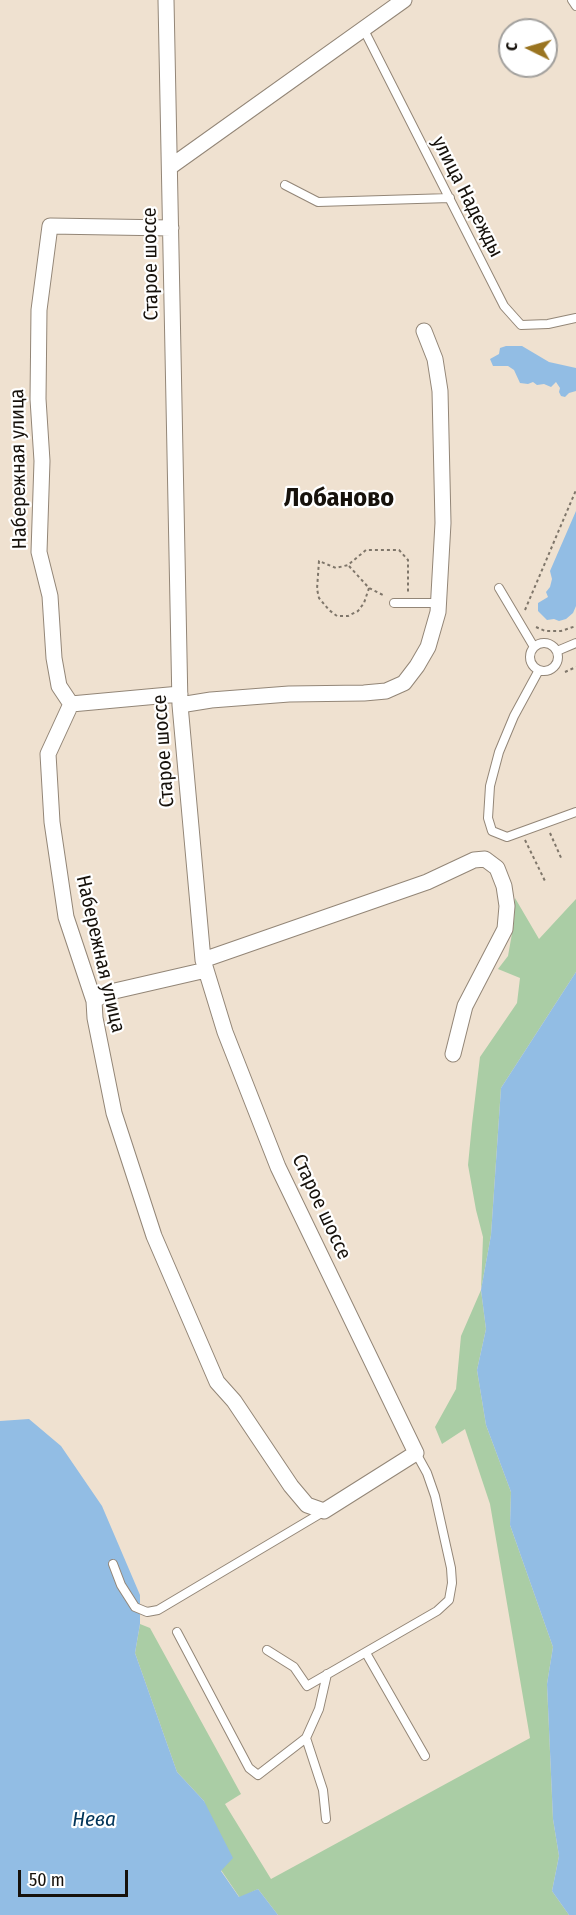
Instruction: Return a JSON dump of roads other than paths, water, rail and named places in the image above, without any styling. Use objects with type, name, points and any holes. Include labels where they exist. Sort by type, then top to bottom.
[{"type":"street","name":"Старое шоссе","points":[[166,0],[180,700],[204,965],[225,1032],[278,1167],[416,1453]]},
{"type":"street","points":[[170,166],[404,0]]},
{"type":"street","name":"Набережная улица","points":[[171,228],[50,226],[39,310],[38,399],[42,461],[39,552],[50,596],[54,658],[59,686],[71,704],[48,754],[52,822],[66,918],[94,1001],[95,1018],[114,1113],[154,1236],[217,1382],[234,1401],[291,1486],[307,1505],[324,1511]]},
{"type":"street","points":[[71,704],[386,691],[404,683],[428,647],[439,603],[443,523],[440,391],[435,360],[424,331]]},
{"type":"street","points":[[94,1001],[106,993],[204,965],[427,882],[474,860],[485,859],[496,868],[504,886],[507,906],[505,929],[465,1006],[453,1054]]},
{"type":"street","points":[[324,1511],[416,1453]]},
{"type":"lane","points":[[572,0],[576,6]]},
{"type":"lane","name":"улица Надежды","points":[[364,30],[504,306],[521,325],[548,324],[576,318]]},
{"type":"lane","points":[[285,185],[318,202],[450,198]]},
{"type":"lane","points":[[499,588],[534,647]]},
{"type":"lane","points":[[394,603],[439,603]]},
{"type":"lane","points":[[544,643],[554,647],[557,651],[557,662],[554,667],[544,671],[534,667],[530,657],[534,647],[544,643]]},
{"type":"lane","points":[[557,651],[576,643]]},
{"type":"lane","points":[[539,670],[514,716],[499,752],[490,786],[488,818],[492,831],[507,837],[576,812]]},
{"type":"lane","points":[[267,1650],[294,1667],[307,1686],[437,1611],[448,1600],[453,1583],[451,1568],[435,1496],[427,1473],[416,1453]]},
{"type":"lane","points":[[113,1564],[135,1607],[147,1612],[158,1611],[324,1511]]},
{"type":"lane","points":[[177,1632],[249,1768],[258,1775],[306,1738],[319,1708],[327,1674]]},
{"type":"lane","points":[[366,1653],[425,1756]]},
{"type":"lane","points":[[306,1738],[323,1790],[326,1819]]},
{"type":"water","points":[[522,346],[549,362],[576,368],[576,391],[565,397],[561,396],[556,382],[551,387],[544,384],[537,385],[533,382],[520,383],[514,370],[508,366],[493,366],[490,359],[499,354],[500,348]]},
{"type":"water","points":[[576,511],[576,606],[573,613],[566,619],[547,620],[538,611],[538,603],[548,597],[546,592],[552,579],[550,571]]},
{"type":"water","points":[[576,972],[576,1915],[569,1915],[552,1891],[559,1856],[553,1819],[547,1684],[553,1647],[510,1525],[511,1492],[486,1425],[477,1370],[486,1329],[481,1290],[491,1235],[501,1088]]},
{"type":"water","name":"Нева","points":[[29,1419],[61,1446],[102,1506],[140,1595],[140,1624],[135,1653],[177,1772],[204,1801],[233,1858],[221,1871],[239,1897],[258,1889],[278,1915],[0,1915],[0,1421]]},
{"type":"district","name":"Лобаново","points":[[339,499]]}]
